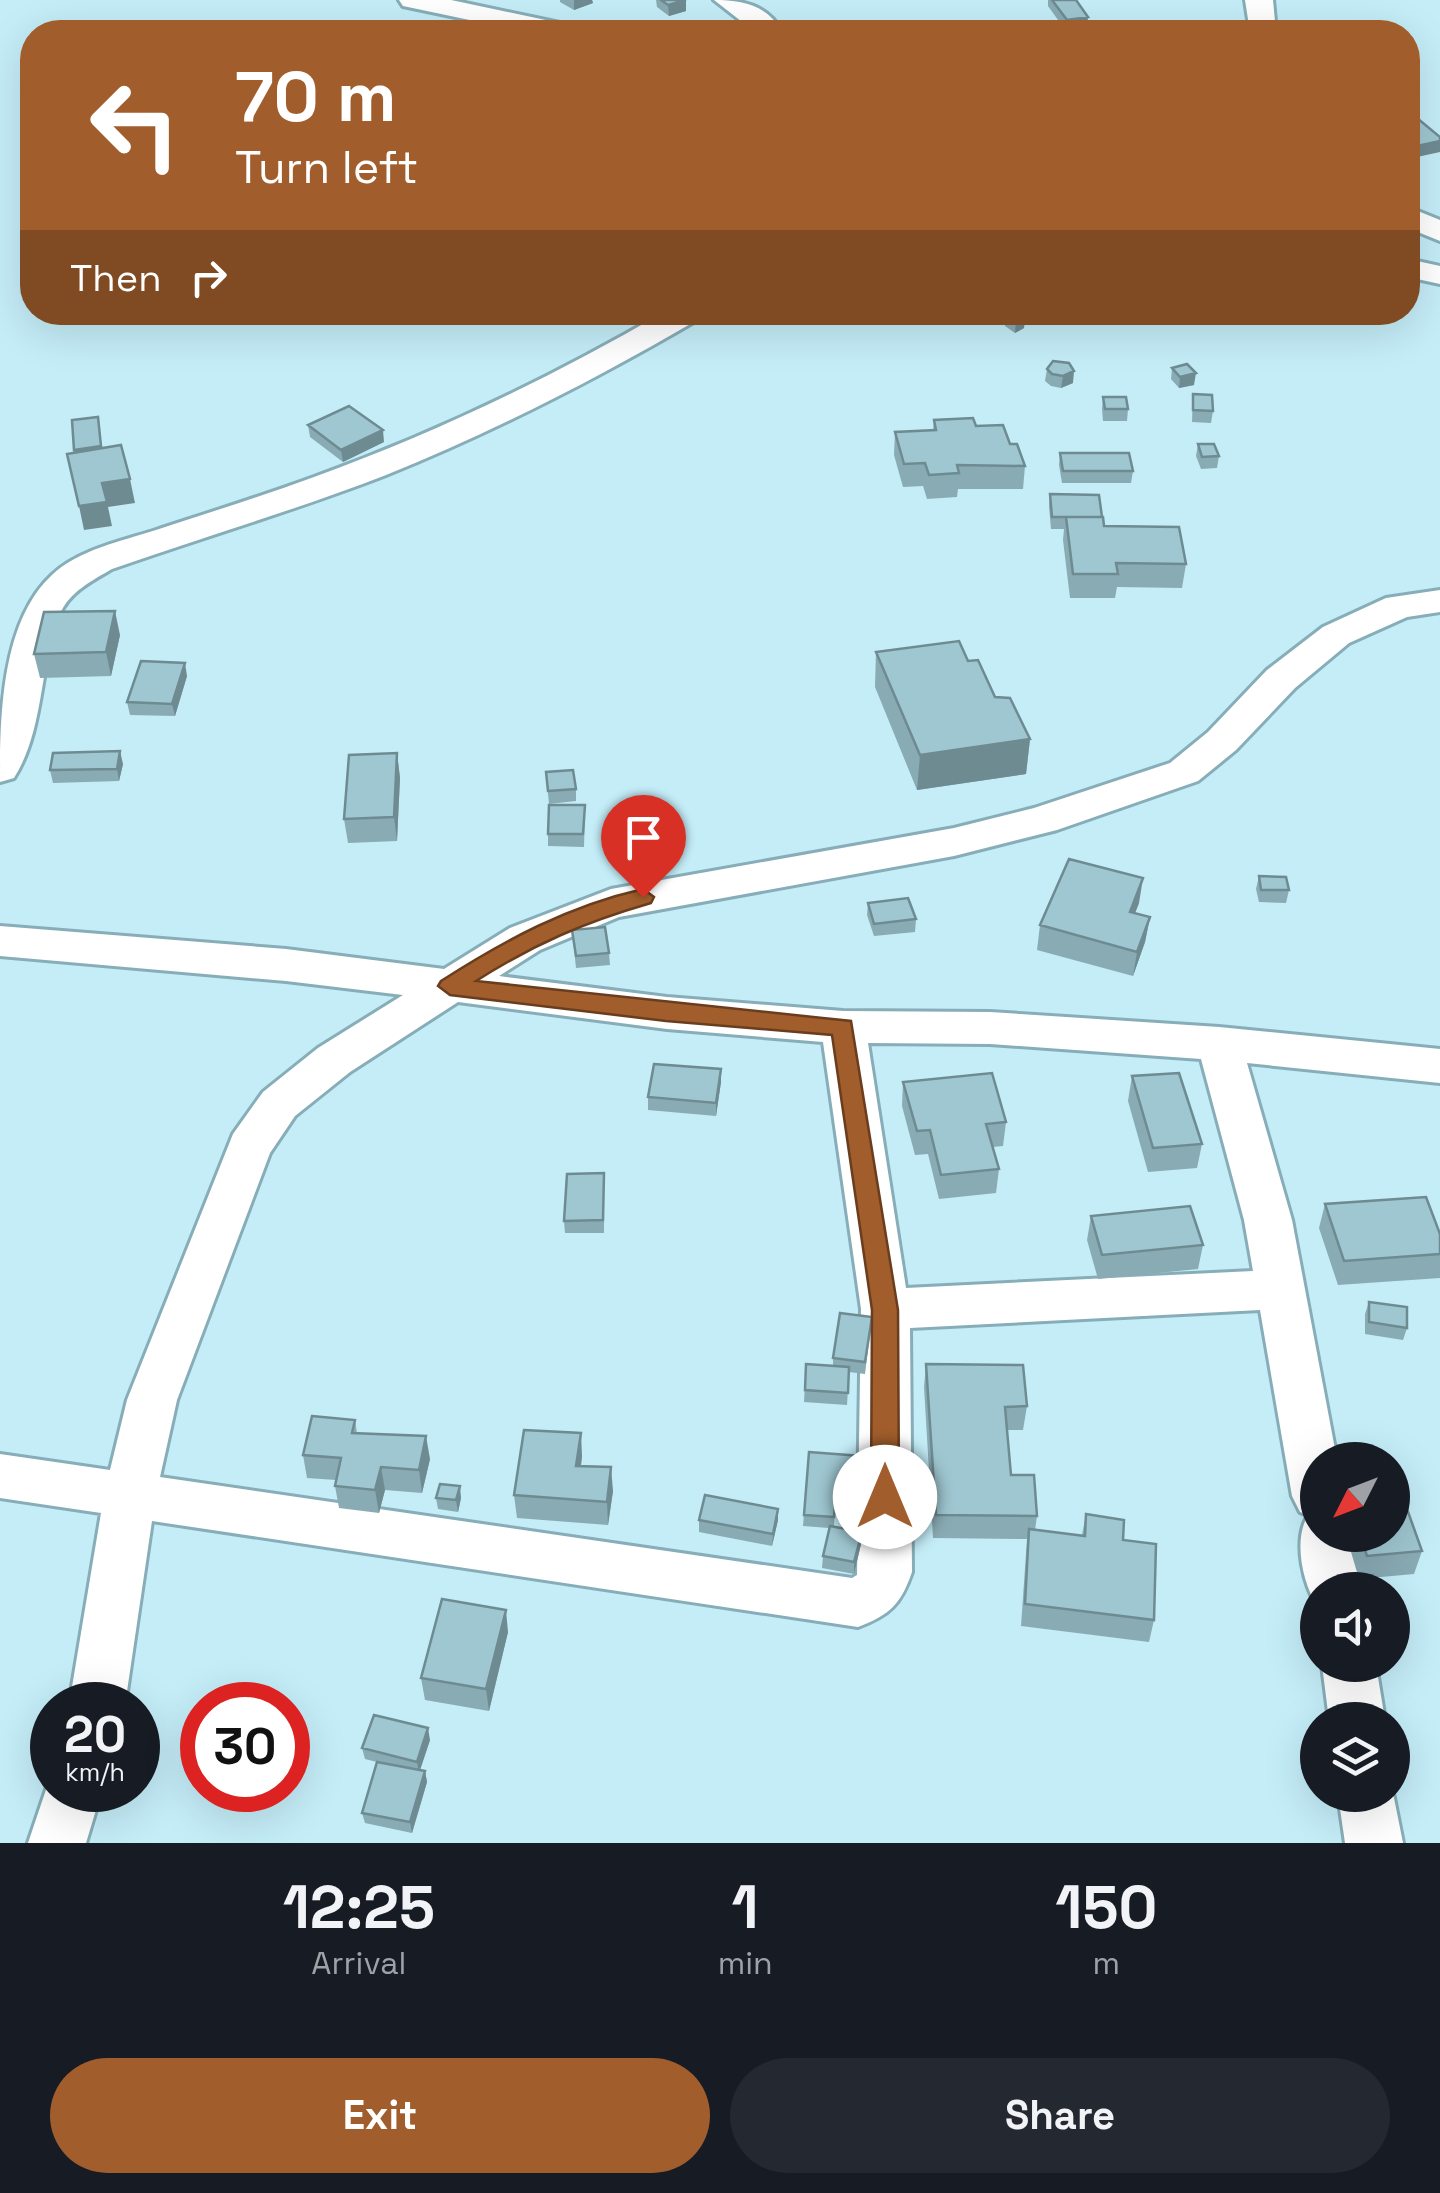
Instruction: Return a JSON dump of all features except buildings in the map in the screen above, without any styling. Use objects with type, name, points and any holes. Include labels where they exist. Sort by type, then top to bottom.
[{"type":"street","points":[[413,0],[507,20]]},
{"type":"street","points":[[728,0],[756,20]]},
{"type":"street","points":[[0,769],[20,708],[42,610],[66,581],[99,562],[325,486],[448,436],[618,354],[666,325]]},
{"type":"street","points":[[101,1682],[130,1494],[152,1400],[249,1147],[280,1104],[320,1071],[525,939],[611,904],[954,842],[1044,820],[1184,772],[1232,731],[1281,679],[1336,634],[1399,606],[1440,602]]},
{"type":"street","points":[[0,941],[286,965],[666,1013],[843,1027],[990,1028],[1218,1044],[1440,1066]]},
{"type":"street","points":[[0,1476],[858,1604],[879,1590],[885,1572],[885,1310],[843,1027]]},
{"type":"street","points":[[1218,1044],[1268,1220],[1308,1442]]},
{"type":"street","points":[[885,1310],[1278,1288]]},
{"type":"street","points":[[58,1843],[67,1812]]},
{"type":"street","points":[[1370,1812],[1374,1843]]},
{"type":"route","points":[[643,897],[611,904],[525,939],[450,986],[666,1013],[843,1027],[885,1310],[885,1497]]}]
